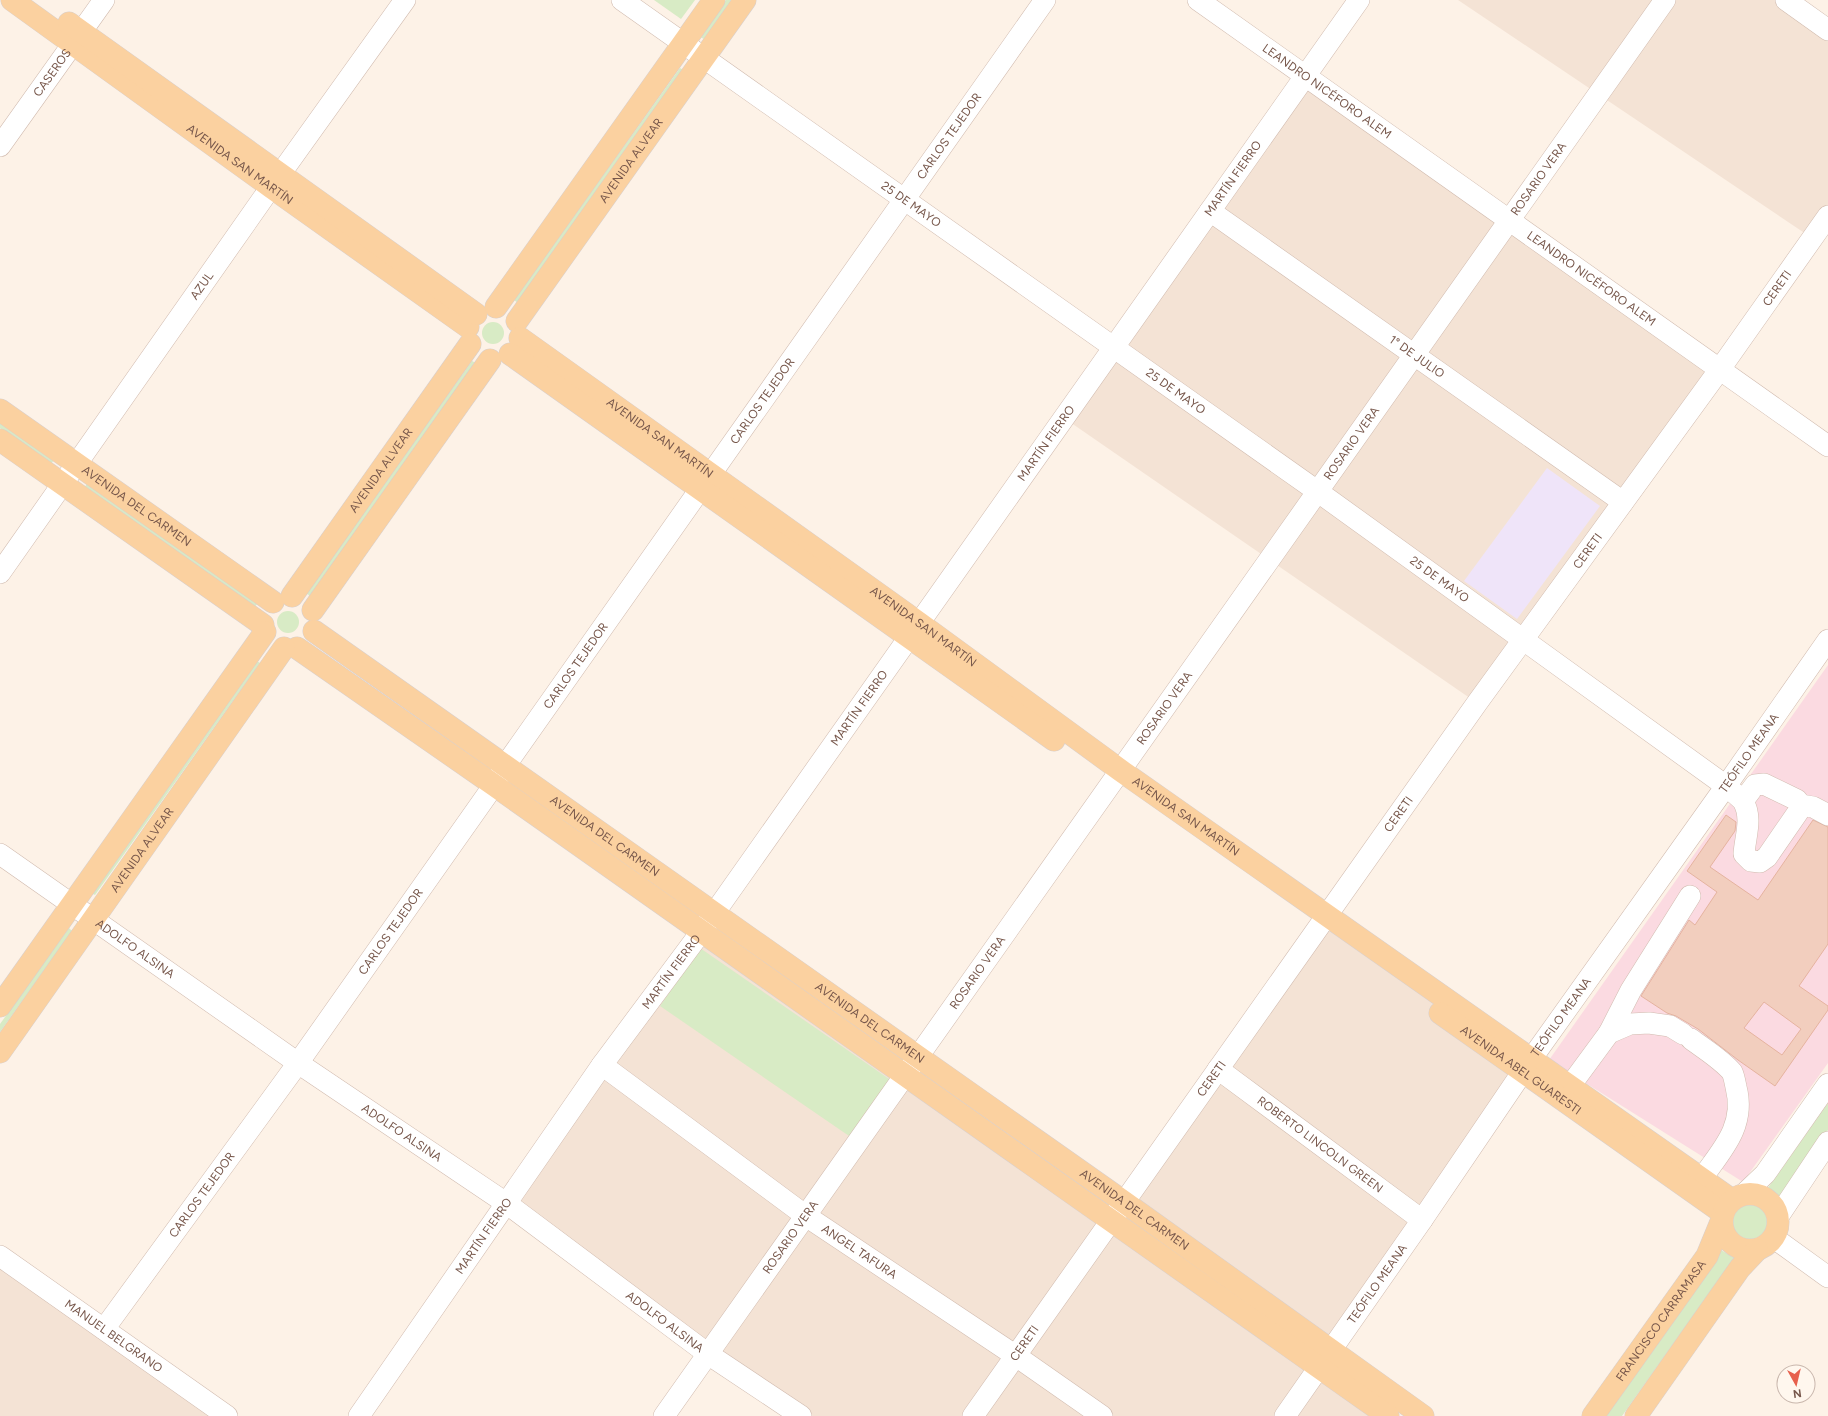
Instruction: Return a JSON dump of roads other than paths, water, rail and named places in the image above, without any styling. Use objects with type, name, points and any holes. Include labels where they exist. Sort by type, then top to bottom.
[{"type":"main road","name":"AVENIDA SAN MARTÍN","points":[[12,0],[77,38],[477,323]]},
{"type":"main road","name":"AVENIDA SAN MARTÍN","points":[[37,0],[77,38]]},
{"type":"main road","name":"AVENIDA ALVEAR","points":[[283,599],[477,323],[714,0]]},
{"type":"main road","name":"AVENIDA ALVEAR","points":[[314,620],[509,343],[744,0]]},
{"type":"main road","points":[[504,309],[509,343],[481,357],[474,352],[477,323],[504,309]]},
{"type":"main road","name":"AVENIDA SAN MARTÍN","points":[[509,343],[1322,921]]},
{"type":"main road","name":"AVENIDA DEL CARMEN","points":[[0,410],[77,464],[283,599]]},
{"type":"main road","name":"AVENIDA DEL CARMEN","points":[[0,440],[264,629]]},
{"type":"main road","points":[[283,599],[304,601],[314,620],[307,641],[290,648],[276,645],[270,640],[264,629],[264,616],[267,608],[283,599]]},
{"type":"main road","name":"AVENIDA DEL CARMEN","points":[[314,620],[505,766],[1124,1202],[1325,1359],[1388,1416]]},
{"type":"main road","points":[[0,1006],[264,629]]},
{"type":"main road","name":"AVENIDA ALVEAR","points":[[0,1052],[93,920],[290,648]]},
{"type":"main road","name":"AVENIDA DEL CARMEN","points":[[290,648],[494,785],[1112,1220],[1325,1359],[1423,1416]]},
{"type":"main road","name":"AVENIDA ABEL GUARESTI","points":[[1322,921],[1730,1207]]},
{"type":"main road","name":"AVENIDA ABEL GUARESTI","points":[[1527,1065],[1570,1086],[1702,1178],[1730,1207]]},
{"type":"main road","points":[[1636,1416],[1740,1268],[1769,1235],[1775,1209],[1762,1196],[1753,1194],[1730,1207],[1726,1238],[1732,1245],[1748,1250],[1769,1235]]},
{"type":"main road","name":"FRANCISCO CARRAMASA","points":[[1593,1416],[1707,1256],[1730,1207]]},
{"type":"street","name":"CASEROS","points":[[0,146],[104,0]]},
{"type":"street","name":"AZUL","points":[[0,573],[276,180],[405,0]]},
{"type":"street","name":"25 DE MAYO","points":[[622,0],[1318,492],[1726,786],[1743,801]]},
{"type":"street","name":"CARLOS TEJEDOR","points":[[104,1329],[298,1063],[494,785],[505,766],[1045,0]]},
{"type":"street","name":"LEANDRO NICÉFORO ALEM","points":[[1198,0],[1828,446]]},
{"type":"street","name":"MARTÍN FIERRO","points":[[359,1416],[602,1065],[715,913],[1359,0]]},
{"type":"street","name":"ROSARIO VERA","points":[[664,1416],[1665,0]]},
{"type":"street","points":[[1786,0],[1828,30]]},
{"type":"street","name":"1° DE JULIO","points":[[1210,211],[1623,502]]},
{"type":"street","name":"CERETI","points":[[974,1416],[1322,921],[1523,640],[1720,369],[1828,216]]},
{"type":"street","name":"TEÓFILO MEANA","points":[[1285,1416],[1422,1220],[1527,1065],[1828,640]]},
{"type":"street","points":[[1764,784],[1797,800],[1800,805],[1798,812],[1767,857],[1760,862],[1751,861],[1744,854],[1744,843],[1749,827],[1743,801],[1755,785],[1764,784]]},
{"type":"street","points":[[1800,805],[1813,807],[1828,815]]},
{"type":"street","name":"ADOLFO ALSINA","points":[[0,854],[298,1063],[506,1203],[708,1354],[801,1416]]},
{"type":"street","points":[[1570,1086],[1609,1032],[1631,990],[1690,896]]},
{"type":"street","points":[[1609,1032],[1630,1024],[1649,1023],[1670,1026],[1708,1051],[1732,1073],[1738,1094],[1738,1117],[1731,1138],[1702,1178]]},
{"type":"street","name":"ANGEL TAFURA","points":[[602,1065],[806,1216],[1016,1356],[1102,1416]]},
{"type":"street","name":"ROBERTO LINCOLN GREEN","points":[[1218,1069],[1422,1220]]},
{"type":"street","name":"FRANCISCO CARRAMASA","points":[[1730,1207],[1765,1174],[1828,1084]]},
{"type":"street","points":[[1828,1142],[1769,1235],[1828,1277]]},
{"type":"street","name":"MANUEL BELGRANO","points":[[0,1256],[227,1416]]}]
